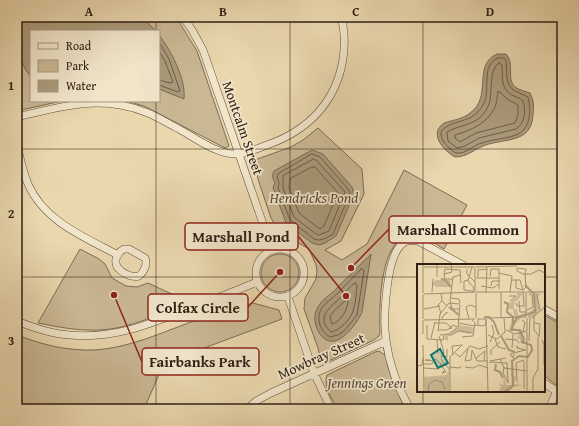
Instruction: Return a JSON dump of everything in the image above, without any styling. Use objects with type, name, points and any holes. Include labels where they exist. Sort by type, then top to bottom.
[{"type":"street","name":"Montcalm Street","points":[[183,17],[203,50],[272,250]]},
{"type":"street","points":[[17,117],[81,103],[124,105],[157,117],[217,151],[227,154],[239,154],[261,148],[288,136],[311,120],[323,106],[335,86],[340,71],[344,44],[344,30],[341,17]]},
{"type":"street","points":[[17,145],[28,184],[45,211],[65,226],[118,255]]},
{"type":"street","points":[[410,409],[403,398],[394,374],[386,341],[385,307],[388,284],[396,252],[399,246],[404,242],[418,241],[461,264]]},
{"type":"street","points":[[127,248],[143,256],[146,263],[141,274],[133,277],[119,270],[115,260],[118,255],[122,250],[127,248]]},
{"type":"street","points":[[284,249],[290,251],[295,254],[302,263],[304,274],[301,286],[288,297],[272,297],[263,291],[257,282],[256,271],[259,260],[267,252],[272,250],[284,249]]},
{"type":"street","points":[[17,321],[39,329],[69,335],[97,336],[118,333],[145,326],[257,282]]},
{"type":"street","points":[[288,297],[314,373],[331,409]]},
{"type":"street","points":[[545,310],[562,319]]},
{"type":"street","name":"Mowbray Street","points":[[247,409],[264,397],[386,341]]},
{"type":"street","points":[[545,384],[559,394],[552,402],[550,409]]},
{"type":"green space","points":[[17,17],[176,17],[197,51],[229,146],[225,148],[144,106],[130,102],[160,102],[160,30],[30,30],[30,102],[57,102],[17,110]]},
{"type":"green space","points":[[318,128],[362,169],[364,194],[341,241],[325,250],[342,260],[367,244],[404,170],[467,205],[444,249],[417,235],[402,238],[393,247],[387,260],[383,275],[379,336],[374,340],[331,360],[321,362],[318,348],[304,309],[305,298],[316,279],[316,265],[309,249],[293,240],[276,227],[271,218],[252,161],[291,147]]},
{"type":"green space","points":[[80,249],[99,259],[105,264],[112,278],[126,286],[137,287],[148,283],[189,302],[134,324],[111,329],[76,329],[38,323]]},
{"type":"green space","points":[[280,254],[293,260],[299,273],[293,286],[280,292],[267,286],[261,273],[267,260]]},
{"type":"green space","points":[[253,303],[279,310],[282,319],[164,363],[144,409],[17,409],[17,335],[36,342],[65,348],[85,350],[107,349],[132,343],[191,322]]},
{"type":"green space","points":[[545,316],[562,325],[562,388],[545,376]]},
{"type":"green space","name":"Jennings Green","points":[[379,351],[386,356],[395,386],[406,409],[338,409],[327,388],[327,375]]},
{"type":"water","points":[[17,17],[142,17],[155,30],[30,30],[30,75],[23,65],[18,40]]},
{"type":"water","points":[[160,37],[177,65],[183,82],[184,99],[160,89]]},
{"type":"water","points":[[497,54],[506,54],[509,58],[512,84],[520,90],[530,93],[534,106],[531,124],[527,131],[521,136],[514,139],[489,144],[466,155],[455,157],[446,151],[439,142],[437,132],[439,127],[444,123],[464,117],[477,106],[482,90],[485,66],[490,59]]},
{"type":"water","name":"Hendricks Pond","points":[[312,150],[323,154],[352,187],[354,194],[336,236],[319,245],[312,243],[286,223],[273,187],[275,183],[272,176],[274,171]]},
{"type":"water","points":[[371,254],[362,312],[360,316],[349,331],[340,339],[335,341],[326,340],[317,329],[315,315],[318,307]]},
{"type":"place","name":"Marshall Common","points":[[351,268]]},
{"type":"place","name":"Colfax Circle","points":[[280,272]]},
{"type":"place","name":"Fairbanks Park","points":[[114,295]]},
{"type":"place","name":"Marshall Pond","points":[[346,296]]}]
